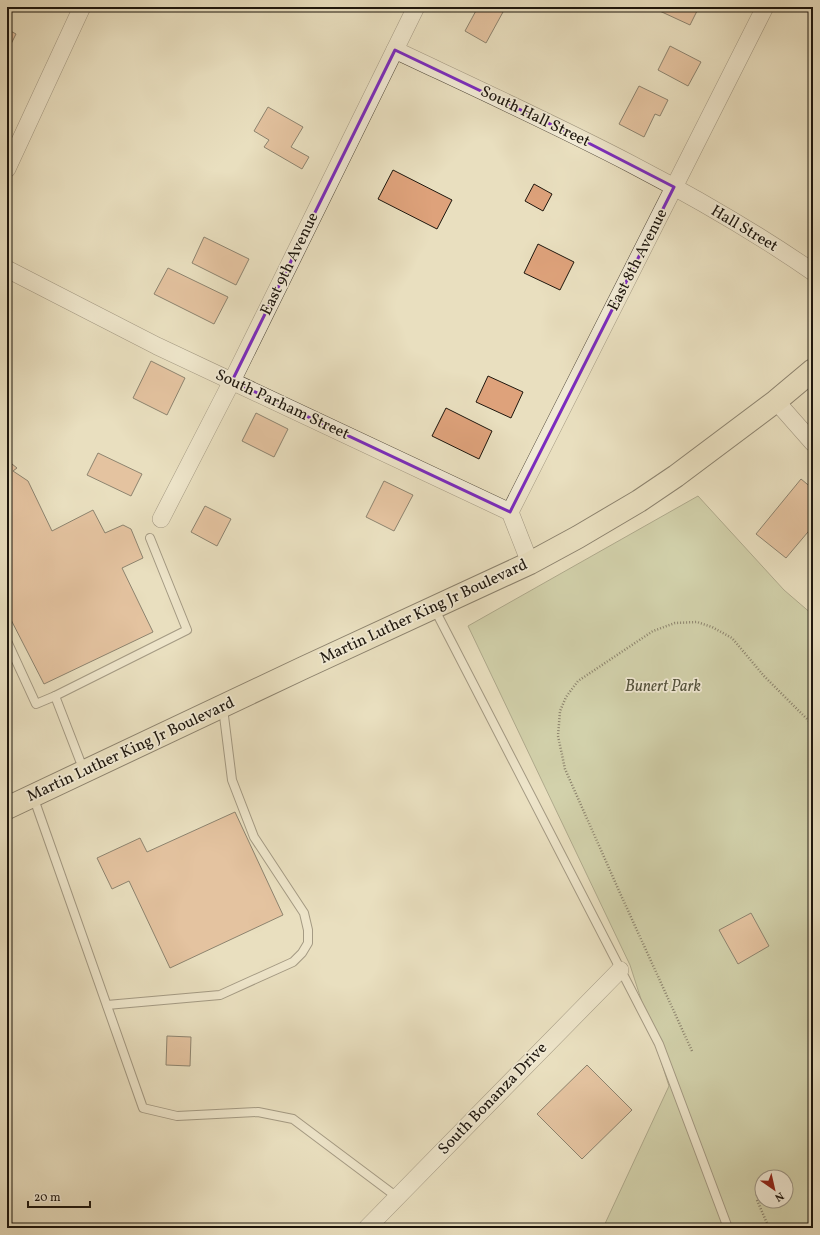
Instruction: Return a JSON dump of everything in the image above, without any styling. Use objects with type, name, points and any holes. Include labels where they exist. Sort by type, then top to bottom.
[{"type":"main road","name":"Martin Luther King Jr Boulevard","points":[[7,808],[530,563],[578,537],[639,501],[676,476],[776,401],[813,370]]},
{"type":"street","points":[[7,169],[82,7]]},
{"type":"street","name":"East 9th Avenue","points":[[161,519],[232,381],[416,7]]},
{"type":"street","name":"East 8th Avenue","points":[[510,512],[765,7]]},
{"type":"street","name":"South Hall Street","points":[[395,50],[569,132],[674,188]]},
{"type":"street","name":"Hall Street","points":[[674,188],[743,226],[813,272]]},
{"type":"street","name":"South Parham Street","points":[[7,269],[157,346],[510,512]]},
{"type":"street","points":[[776,401],[813,443]]},
{"type":"street","points":[[510,512],[530,563]]},
{"type":"street","name":"South Bonanza Drive","points":[[367,1228],[620,970]]},
{"type":"lane","points":[[7,641],[36,704],[187,630],[150,538]]},
{"type":"lane","points":[[434,608],[659,1044],[728,1228]]},
{"type":"lane","points":[[55,696],[84,771]]},
{"type":"lane","points":[[107,1005],[220,995],[293,962],[302,953],[308,943],[308,930],[304,913],[254,837],[232,780],[222,706]]},
{"type":"lane","points":[[33,796],[143,1108],[176,1116],[258,1112],[293,1119],[398,1197]]},
{"type":"path","points":[[692,1051],[565,769],[558,736],[560,711],[566,697],[578,681],[653,631],[675,623],[697,622],[712,627],[732,638],[764,676],[813,725]]},
{"type":"path","points":[[761,1209],[768,1228]]},
{"type":"highlighted area","points":[[395,50],[569,133],[674,187],[510,512],[232,381]]},
{"type":"green space","name":"Bunert Park","points":[[698,496],[784,590],[813,615],[813,1228],[603,1228],[669,1086],[630,965],[468,626]]},
{"type":"building","points":[[478,7],[493,7],[503,12],[486,43],[465,31]]},
{"type":"building","points":[[651,7],[699,7],[690,25]]},
{"type":"building","points":[[7,29],[16,34],[7,52]]},
{"type":"building","points":[[670,46],[701,62],[688,86],[658,70]]},
{"type":"building","points":[[639,86],[668,100],[660,116],[655,114],[644,137],[619,124]]},
{"type":"building","points":[[268,107],[303,127],[291,147],[309,157],[302,169],[264,147],[269,140],[254,131]]},
{"type":"building","points":[[393,170],[452,200],[437,229],[378,199]]},
{"type":"building","points":[[534,184],[552,194],[543,211],[525,201]]},
{"type":"building","points":[[204,237],[249,259],[236,285],[192,263]]},
{"type":"building","points":[[538,244],[574,262],[560,290],[524,273]]},
{"type":"building","points":[[168,268],[228,297],[214,324],[154,294]]},
{"type":"building","points":[[151,361],[185,378],[167,415],[133,398]]},
{"type":"building","points":[[488,376],[523,392],[511,418],[476,402]]},
{"type":"building","points":[[446,408],[492,431],[479,459],[432,436]]},
{"type":"building","points":[[256,413],[288,429],[274,457],[242,441]]},
{"type":"building","points":[[98,453],[142,474],[131,496],[87,475]]},
{"type":"building","points":[[7,460],[17,468],[13,471],[28,481],[52,531],[93,510],[105,533],[123,525],[131,529],[143,558],[122,568],[153,632],[44,684],[7,612]]},
{"type":"building","points":[[801,479],[813,489],[813,526],[786,558],[756,534]]},
{"type":"building","points":[[384,481],[413,495],[394,531],[366,517]]},
{"type":"building","points":[[205,506],[231,519],[217,546],[191,532]]},
{"type":"building","points":[[235,812],[283,915],[170,968],[129,881],[112,889],[97,858],[140,838],[147,852]]},
{"type":"building","points":[[751,913],[769,946],[738,964],[719,930]]},
{"type":"building","points":[[167,1036],[191,1037],[190,1066],[166,1065]]},
{"type":"building","points":[[587,1065],[632,1110],[582,1159],[537,1114]]}]
